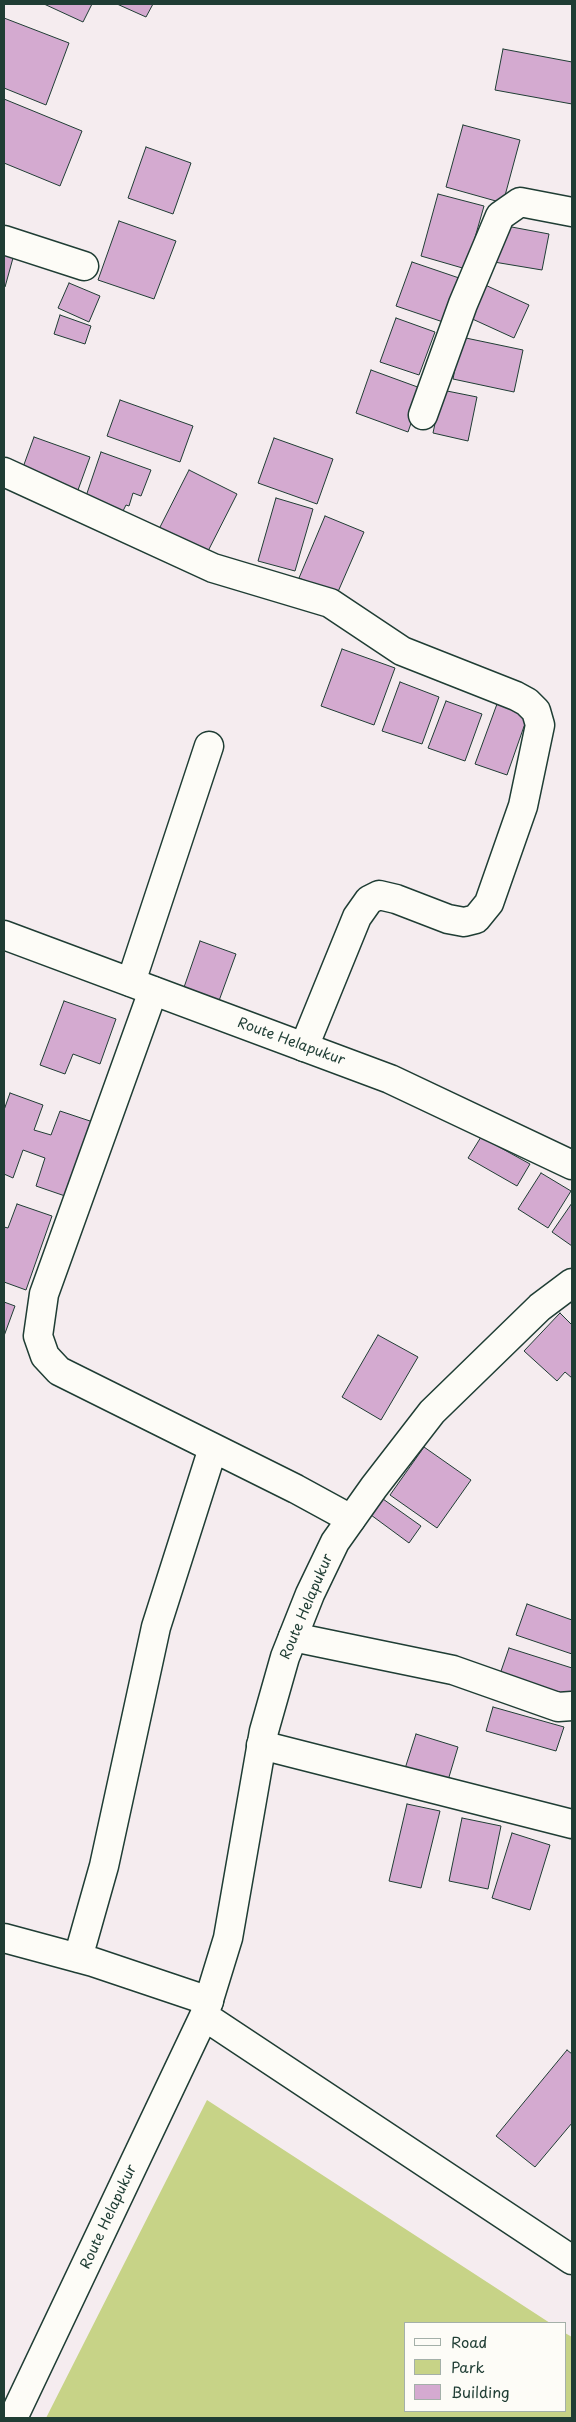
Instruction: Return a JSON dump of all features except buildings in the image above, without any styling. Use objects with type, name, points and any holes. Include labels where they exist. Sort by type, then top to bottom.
[{"type":"street","points":[[423,415],[463,304],[500,216],[520,202],[572,212]]},
{"type":"street","points":[[4,240],[84,266]]},
{"type":"street","points":[[4,472],[213,568],[330,603],[402,651],[516,696],[527,702],[536,711],[540,725],[523,806],[489,903],[476,919],[464,922],[448,919],[396,899],[379,895],[368,900],[357,916],[304,1047]]},
{"type":"street","points":[[208,746],[142,987],[44,1294],[38,1336],[45,1356],[59,1371],[296,1489],[351,1519]]},
{"type":"street","name":"Route Helapukur","points":[[4,935],[390,1079],[572,1165]]},
{"type":"street","name":"Route Helapukur","points":[[13,2418],[206,2008],[228,1938],[261,1745],[285,1657],[310,1594],[331,1551],[351,1519],[432,1412],[540,1307],[572,1283]]},
{"type":"street","points":[[78,1958],[104,1866],[156,1627],[213,1448]]},
{"type":"street","points":[[293,1637],[452,1670],[558,1706],[572,1706]]},
{"type":"street","points":[[261,1745],[572,1824]]},
{"type":"street","points":[[4,1938],[78,1958],[206,2008],[572,2260]]},
{"type":"green space","points":[[207,2100],[548,2322],[404,2322],[404,2412],[566,2412],[566,2334],[572,2337],[572,2418],[46,2418]]}]
